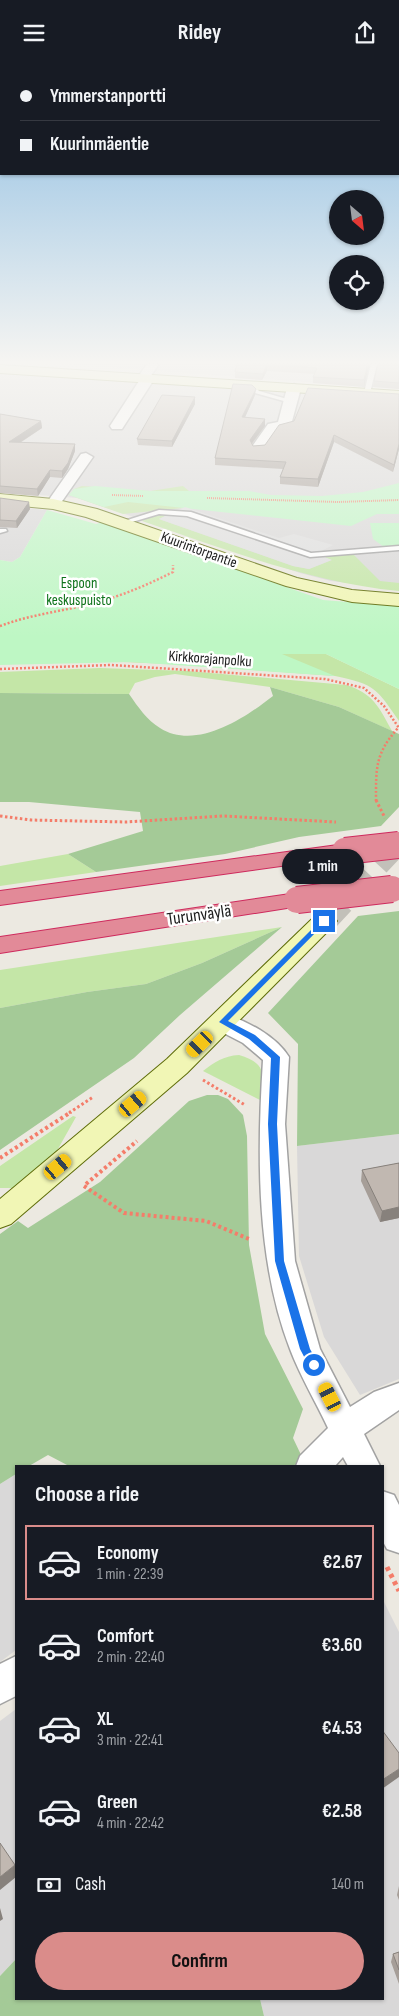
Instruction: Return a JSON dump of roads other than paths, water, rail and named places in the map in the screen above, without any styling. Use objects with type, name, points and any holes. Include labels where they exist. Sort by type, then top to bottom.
[{"type":"highway","points":[[0,898],[345,851],[394,835]]},
{"type":"highway","name":"Turunväylä","points":[[0,945],[296,901],[395,889]]},
{"type":"street","points":[[57,499],[86,457]]},
{"type":"street","name":"Kuurintorpantie","points":[[0,499],[57,499],[292,581],[352,596],[399,600]]},
{"type":"street","points":[[0,1216],[178,1066],[324,921]]},
{"type":"street","points":[[223,1022],[252,1037],[276,1057],[272,1124],[280,1261],[305,1349],[364,1465]]},
{"type":"street","points":[[314,1465],[323,1459],[347,1430],[387,1399],[399,1396]]},
{"type":"street","points":[[384,1510],[399,1538]]},
{"type":"street","points":[[0,1685],[15,1675]]},
{"type":"lane","points":[[122,523],[159,511],[188,514],[310,555],[399,548]]},
{"type":"tunnel","points":[[324,921],[399,840]]},
{"type":"park label","name":"Espoon keskuspuisto","points":[[79,592]]}]
